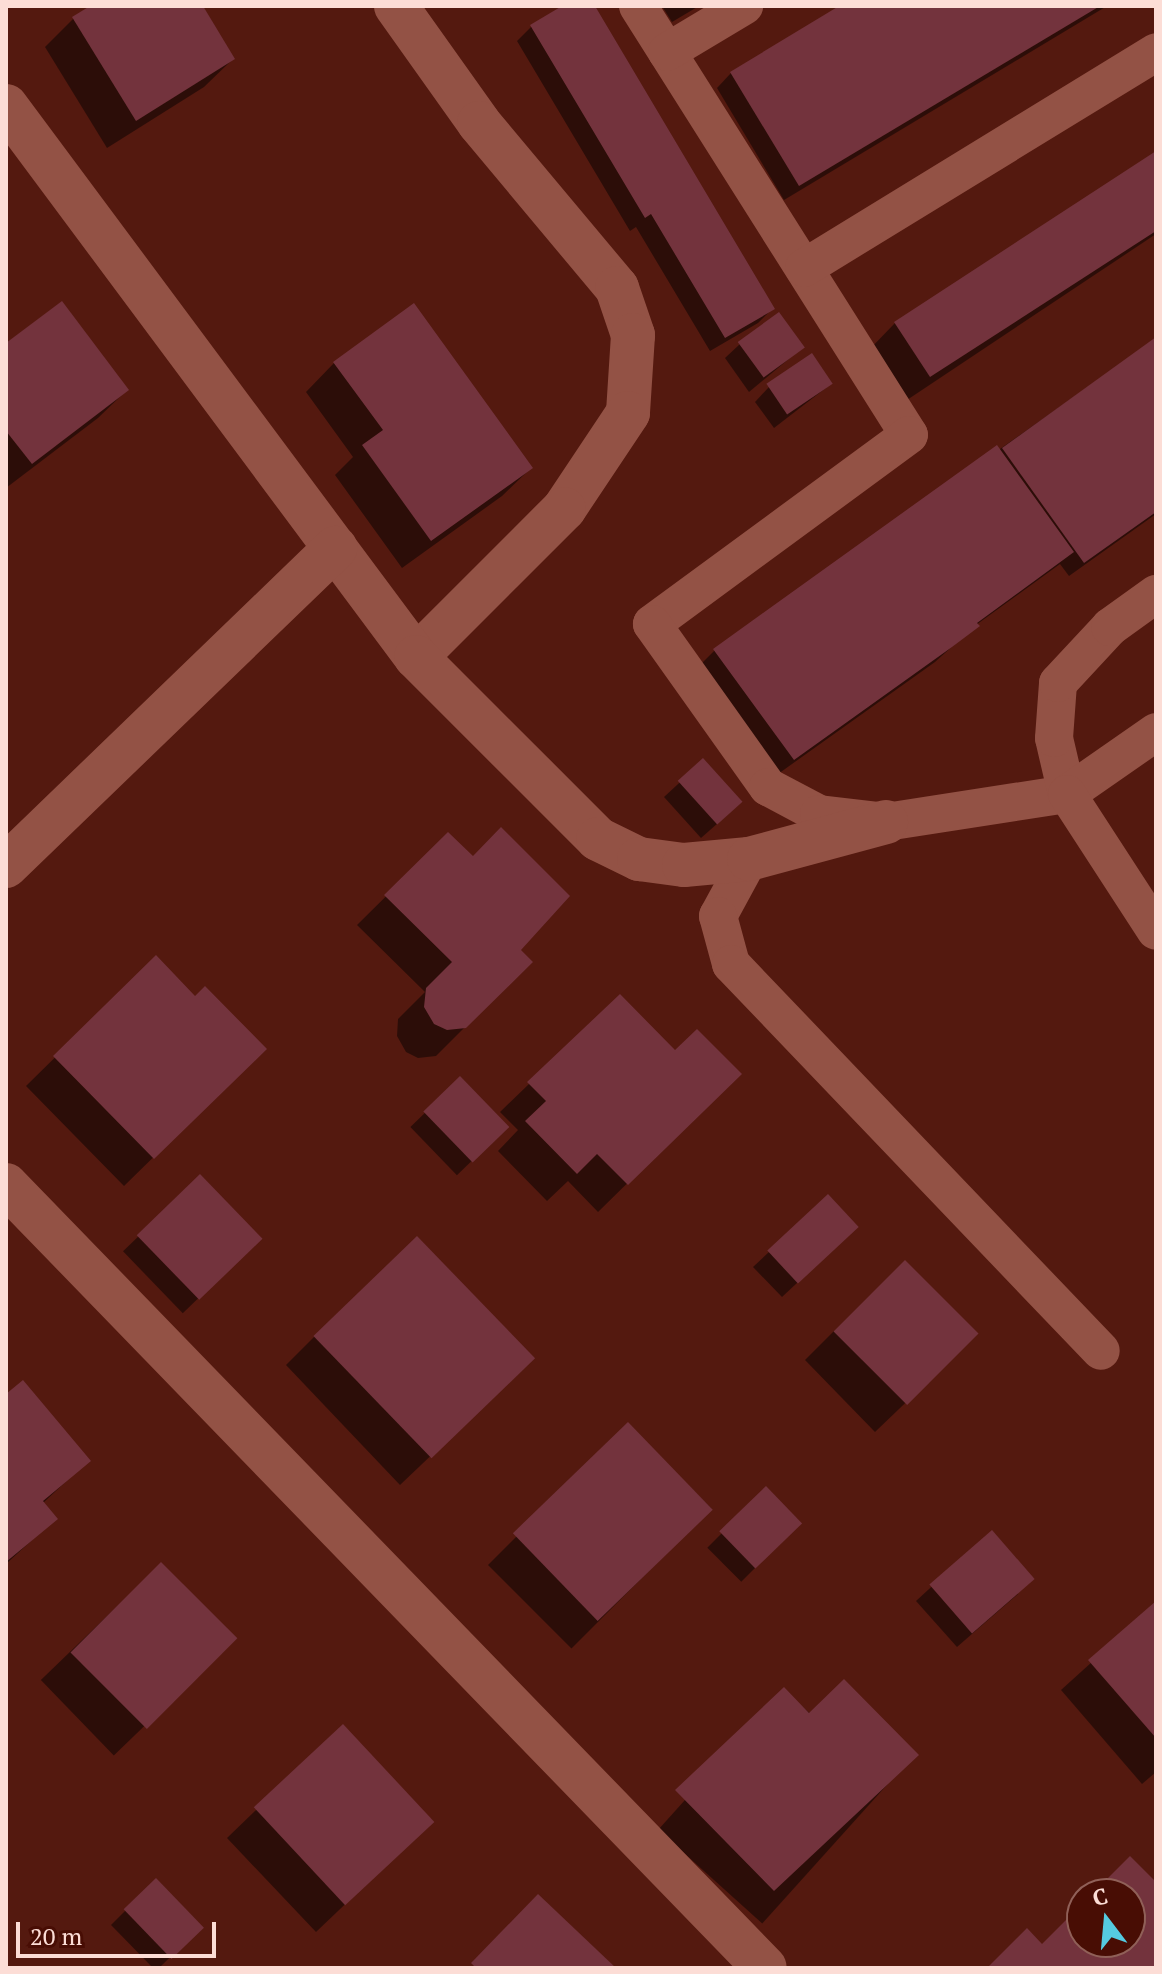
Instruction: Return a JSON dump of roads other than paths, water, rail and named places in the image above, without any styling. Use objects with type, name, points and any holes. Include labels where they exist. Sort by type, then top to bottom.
[{"type":"street","points":[[396,6],[479,123],[617,288],[633,335],[628,413],[564,509],[416,657]]},
{"type":"street","points":[[6,106],[416,657],[598,839],[639,859],[684,865],[749,859],[886,822]]},
{"type":"street","points":[[6,866],[335,548]]},
{"type":"street","points":[[6,1185],[765,1968]]},
{"type":"lane","points":[[638,6],[909,435],[652,624],[768,787],[819,814],[886,822],[1067,794],[1156,732]]},
{"type":"lane","points":[[667,52],[744,6]]},
{"type":"lane","points":[[804,268],[1156,52]]},
{"type":"lane","points":[[1156,594],[1110,627],[1058,683],[1054,738],[1067,794],[1156,931]]},
{"type":"lane","points":[[749,859],[718,916],[731,964],[1101,1351]]}]
